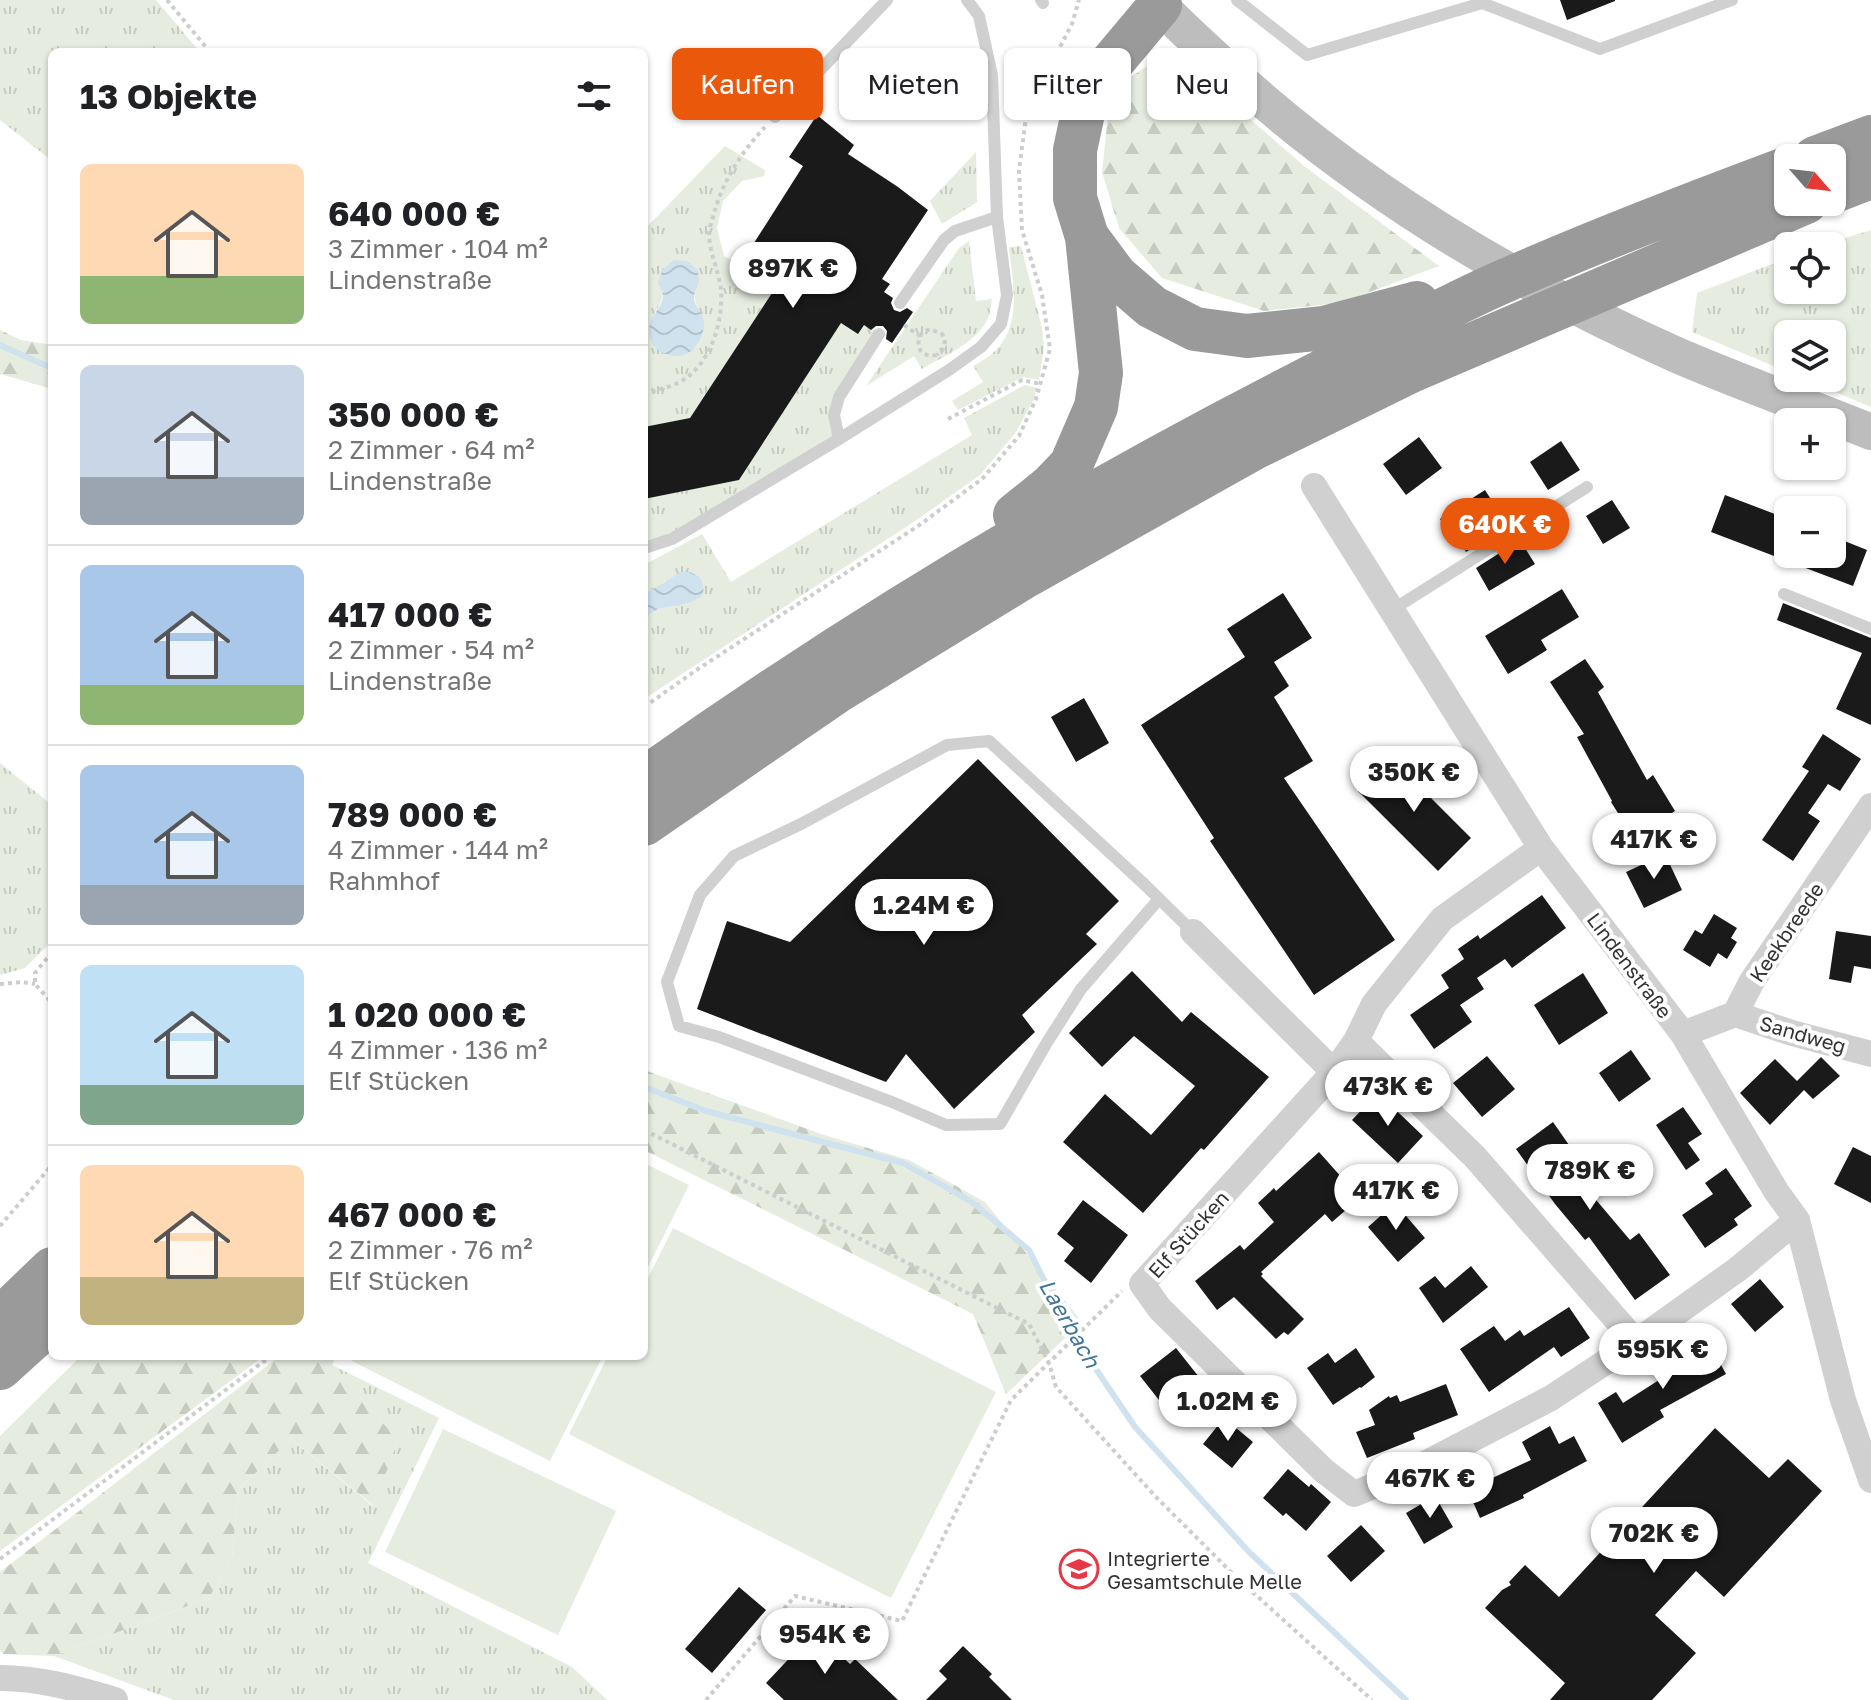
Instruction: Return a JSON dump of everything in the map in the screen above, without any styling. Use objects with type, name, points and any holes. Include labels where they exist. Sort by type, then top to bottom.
[{"type":"highway","points":[[885,616],[1051,486],[1071,465],[1096,407],[1101,373],[1087,237],[1075,198],[1075,150],[1083,113],[1103,73],[1157,3]]},
{"type":"highway","points":[[1846,146],[1871,137]]},
{"type":"highway","points":[[648,776],[885,616],[1096,491],[1281,392],[1507,280],[1774,173]]},
{"type":"highway","points":[[1846,188],[1871,177]]},
{"type":"highway","points":[[1846,193],[1871,192]]},
{"type":"highway","points":[[648,821],[836,692],[1024,577],[1254,448],[1411,371],[1774,216]]},
{"type":"highway","points":[[1087,237],[1116,276],[1152,307],[1195,329],[1247,336],[1324,328],[1507,280]]},
{"type":"highway","points":[[0,1319],[48,1273]]},
{"type":"highway","points":[[0,1368],[48,1325]]},
{"type":"main road","points":[[1157,3],[1275,110],[1423,221],[1545,292],[1679,356],[1871,432]]},
{"type":"street","name":"Lindenstraße","points":[[1314,486],[1541,848],[1683,1034],[1776,1191],[1797,1220],[1843,1400],[1871,1480]]},
{"type":"street","name":"Keekbreede","points":[[1735,1014],[1752,981],[1871,806]]},
{"type":"street","name":"Elf Stücken","points":[[1541,848],[1442,919],[1374,1004],[1356,1041],[1334,1072],[1142,1284],[1160,1309],[1323,1470],[1354,1494],[1415,1469],[1551,1398],[1738,1269],[1797,1220]]},
{"type":"street","points":[[1193,932],[1334,1072]]},
{"type":"street","points":[[1683,1034],[1735,1014]]},
{"type":"street","name":"Sandweg","points":[[1735,1014],[1871,1054]]},
{"type":"street","points":[[1356,1041],[1475,1157],[1636,1342]]},
{"type":"street","points":[[0,1678],[23,1678],[60,1685],[110,1699]]},
{"type":"lane","points":[[823,67],[887,0]]},
{"type":"lane","points":[[648,547],[672,539],[949,370],[981,347],[1001,324],[1007,295],[997,217],[992,75],[979,16],[967,0]]},
{"type":"lane","points":[[1237,0],[1307,55],[1482,3],[1600,49],[1732,0]]},
{"type":"lane","points":[[900,303],[944,240],[955,231],[997,217]]},
{"type":"lane","points":[[839,439],[834,415],[839,397],[879,334]]},
{"type":"lane","points":[[1392,610],[1587,487]]},
{"type":"lane","points":[[1784,594],[1871,629]]},
{"type":"lane","points":[[1159,899],[1081,989],[1000,1124],[946,1125],[719,1037],[679,1026],[667,982],[700,895],[734,856],[801,824],[947,745],[989,741],[1159,899],[1193,932]]},
{"type":"path","points":[[167,0],[207,48]]},
{"type":"path","points":[[648,393],[690,376],[709,351],[719,321],[721,290],[708,234],[727,176],[745,148],[772,120]]},
{"type":"path","points":[[904,325],[920,336]]},
{"type":"path","points":[[930,329],[942,334],[945,345],[937,355],[927,356],[921,352],[918,342],[922,333],[930,329]]},
{"type":"path","points":[[937,355],[949,370]]},
{"type":"path","points":[[948,419],[1022,380],[1041,384]]},
{"type":"path","points":[[35,984],[35,973],[48,957]]},
{"type":"path","points":[[0,984],[35,984],[48,999]]},
{"type":"path","points":[[648,1132],[1029,1324],[1049,1363],[1056,1387],[1156,1497],[1237,1578],[1372,1700]]},
{"type":"path","points":[[0,1226],[48,1170]]},
{"type":"path","points":[[706,1700],[795,1596],[902,1621],[1011,1400],[1134,1278],[1154,1272]]},
{"type":"path","points":[[0,1559],[266,1360]]},
{"type":"green space","points":[[0,0],[156,0],[197,48],[48,48],[48,158],[0,120]]},
{"type":"green space","points":[[1147,66],[1147,120],[1251,120],[1304,166],[1439,266],[1340,303],[1264,311],[1162,278],[1119,228],[1102,172],[1107,120],[1131,120],[1131,77]]},
{"type":"green space","points":[[725,146],[765,170],[764,176],[742,181],[723,201],[717,228],[724,256],[776,287],[690,418],[648,426],[648,226]],"holes":[[[699,281],[695,296],[704,319],[654,314],[663,295]]]},
{"type":"green space","points":[[976,152],[977,202],[942,224],[930,201]]},
{"type":"green space","points":[[1871,230],[1871,407],[1835,392],[1846,392],[1846,320],[1774,320],[1774,366],[1692,332],[1697,293],[1774,263],[1774,304],[1846,304],[1846,238]]},
{"type":"green space","points":[[969,241],[976,301],[992,299],[983,327],[959,348],[922,369],[914,356],[866,386],[959,248]]},
{"type":"green space","points":[[1021,246],[1042,328],[1044,348],[1039,380],[1023,377],[958,410],[952,401],[983,382],[973,366],[1000,345],[1012,320],[1014,306],[1009,247]]},
{"type":"green space","points":[[841,323],[857,333],[864,325],[879,334],[839,397],[839,439],[648,546],[648,498],[739,480]]},
{"type":"green space","points":[[0,330],[21,340],[48,344],[48,388],[0,374]]},
{"type":"green space","points":[[1025,385],[1037,388],[1016,432],[980,475],[648,696],[648,617],[670,606],[689,603],[665,581],[657,589],[648,592],[648,563],[702,534],[731,582],[972,435],[964,418]]},
{"type":"green space","points":[[0,763],[48,802],[48,945],[25,968],[0,975]]},
{"type":"green space","points":[[648,1071],[824,1135],[909,1160],[985,1202],[1082,1322],[1006,1394],[973,1314],[648,1152]]},
{"type":"green space","points":[[648,1165],[689,1185],[648,1267]]},
{"type":"green space","points":[[673,1228],[996,1392],[891,1598],[569,1434],[606,1360],[648,1360],[648,1278]]},
{"type":"green space","points":[[77,1360],[259,1360],[0,1551],[0,1436]]},
{"type":"green space","points":[[275,1360],[334,1360],[332,1365],[398,1440],[374,1506],[291,1439],[239,1489],[232,1557],[209,1598],[54,1656],[3,1654],[0,1651],[0,1572]]},
{"type":"green space","points":[[352,1360],[601,1360],[550,1461]]},
{"type":"green space","points":[[332,1365],[439,1418],[368,1563],[572,1667],[607,1700],[174,1700],[54,1656],[209,1598],[232,1557],[239,1489],[291,1439],[373,1506],[398,1440]]},
{"type":"green space","points":[[443,1429],[616,1511],[558,1635],[385,1552]]},
{"type":"water","points":[[674,260],[687,261],[697,269],[699,281],[694,299],[704,321],[693,350],[676,356],[656,348],[649,330],[663,300],[658,283],[663,269]]},
{"type":"water","points":[[681,572],[690,572],[700,577],[704,589],[701,597],[689,603],[659,609],[648,616],[648,591]]},
{"type":"building","points":[[1560,0],[1615,0],[1615,1],[1567,20]]},
{"type":"building","points":[[814,120],[823,120],[854,145],[848,154],[928,210],[882,279],[890,284],[884,292],[893,298],[891,303],[894,310],[900,312],[907,308],[913,312],[892,343],[886,339],[887,331],[883,326],[871,330],[864,325],[858,334],[841,323],[739,480],[648,498],[648,426],[690,418],[776,287],[740,265],[803,166],[789,157]]},
{"type":"building","points":[[1419,437],[1442,468],[1406,495],[1383,464]]},
{"type":"building","points":[[1561,441],[1580,470],[1548,490],[1530,462]]},
{"type":"building","points":[[1485,490],[1508,526],[1466,552],[1461,543],[1457,545],[1440,519]]},
{"type":"building","points":[[1725,495],[1774,514],[1774,556],[1711,532]]},
{"type":"building","points":[[1612,500],[1630,528],[1603,544],[1586,516]]},
{"type":"building","points":[[1520,540],[1535,564],[1489,591],[1476,568]]},
{"type":"building","points":[[1846,542],[1867,550],[1853,586],[1806,568],[1846,568]]},
{"type":"building","points":[[1562,589],[1579,617],[1541,640],[1547,650],[1508,674],[1485,636]]},
{"type":"building","points":[[1283,593],[1312,638],[1274,662],[1289,686],[1274,697],[1313,761],[1284,778],[1395,940],[1314,995],[1210,841],[1214,838],[1141,725],[1245,657],[1227,629]]},
{"type":"building","points":[[1783,603],[1871,638],[1871,725],[1836,709],[1862,653],[1777,620]]},
{"type":"building","points":[[1585,659],[1604,687],[1598,692],[1647,780],[1653,775],[1675,811],[1633,837],[1577,737],[1584,734],[1550,682]]},
{"type":"building","points":[[1084,698],[1109,743],[1076,762],[1051,717]]},
{"type":"building","points":[[1823,734],[1861,759],[1840,791],[1828,784],[1808,813],[1820,821],[1793,861],[1762,840],[1809,771],[1802,767]]},
{"type":"building","points":[[1391,758],[1471,838],[1438,871],[1358,791]]},
{"type":"building","points":[[978,759],[1119,901],[1086,934],[1097,944],[1022,1015],[1035,1032],[954,1109],[906,1054],[886,1082],[697,1009],[727,921],[790,942]]},
{"type":"building","points":[[1665,854],[1682,890],[1644,908],[1626,872]]},
{"type":"building","points":[[1542,895],[1566,928],[1512,968],[1505,959],[1477,978],[1484,989],[1460,1005],[1472,1022],[1434,1049],[1410,1015],[1449,988],[1441,975],[1464,959],[1458,949],[1478,935],[1480,939]]},
{"type":"building","points":[[1714,914],[1737,928],[1731,938],[1737,942],[1727,959],[1718,953],[1710,967],[1683,950],[1695,930],[1702,934]]},
{"type":"building","points":[[1836,931],[1871,936],[1871,969],[1854,966],[1851,983],[1829,979]]},
{"type":"building","points":[[1132,971],[1182,1022],[1191,1012],[1269,1077],[1143,1213],[1063,1142],[1105,1094],[1151,1135],[1195,1086],[1134,1036],[1102,1067],[1069,1033]]},
{"type":"building","points":[[1583,973],[1608,1013],[1559,1045],[1534,1005]]},
{"type":"building","points":[[1631,1050],[1651,1079],[1619,1102],[1599,1073]]},
{"type":"building","points":[[1487,1056],[1515,1089],[1482,1117],[1453,1083]]},
{"type":"building","points":[[1821,1057],[1840,1076],[1813,1099],[1804,1090],[1770,1125],[1740,1093],[1775,1059],[1797,1081]]},
{"type":"building","points":[[1378,1093],[1423,1136],[1398,1163],[1352,1120]]},
{"type":"building","points":[[1683,1107],[1702,1134],[1688,1143],[1700,1160],[1686,1170],[1656,1125]]},
{"type":"building","points":[[1553,1122],[1585,1168],[1575,1175],[1630,1240],[1639,1233],[1670,1275],[1635,1300],[1589,1237],[1585,1240],[1555,1204],[1516,1149]]},
{"type":"building","points":[[1853,1147],[1871,1156],[1871,1203],[1834,1184]]},
{"type":"building","points":[[1319,1152],[1360,1198],[1332,1222],[1325,1214],[1261,1272],[1261,1276],[1304,1319],[1288,1335],[1284,1332],[1276,1339],[1234,1297],[1217,1310],[1195,1281],[1240,1245],[1244,1250],[1274,1222],[1258,1203]]},
{"type":"building","points":[[1726,1168],[1752,1206],[1734,1219],[1738,1225],[1705,1248],[1682,1215],[1713,1194],[1705,1183]]},
{"type":"building","points":[[1083,1200],[1128,1235],[1091,1283],[1064,1261],[1074,1248],[1057,1234]]},
{"type":"building","points":[[1395,1203],[1425,1238],[1398,1262],[1368,1227]]},
{"type":"building","points":[[1471,1266],[1488,1287],[1443,1323],[1419,1288],[1435,1276],[1445,1288]]},
{"type":"building","points":[[1760,1279],[1784,1307],[1755,1332],[1731,1304]]},
{"type":"building","points":[[1569,1307],[1590,1338],[1561,1357],[1554,1347],[1489,1392],[1460,1349],[1494,1326],[1505,1341],[1520,1330],[1524,1336]]},
{"type":"building","points":[[1707,1339],[1726,1374],[1660,1410],[1664,1417],[1622,1443],[1598,1403],[1616,1392],[1623,1403],[1670,1373],[1664,1363]]},
{"type":"building","points":[[1176,1348],[1210,1391],[1183,1412],[1168,1393],[1159,1400],[1140,1376]]},
{"type":"building","points":[[1356,1348],[1375,1377],[1333,1405],[1307,1368],[1328,1353],[1335,1363]]},
{"type":"building","points":[[1446,1384],[1458,1415],[1413,1433],[1415,1439],[1367,1458],[1356,1432],[1375,1425],[1369,1410],[1389,1396],[1397,1395],[1400,1402]]},
{"type":"building","points":[[1224,1418],[1253,1442],[1232,1468],[1203,1444]]},
{"type":"building","points":[[1550,1426],[1559,1444],[1574,1436],[1587,1461],[1523,1495],[1524,1498],[1480,1518],[1470,1495],[1488,1486],[1486,1481],[1531,1460],[1522,1442]]},
{"type":"building","points":[[1715,1428],[1769,1478],[1788,1459],[1822,1491],[1724,1597],[1696,1571],[1655,1615],[1696,1653],[1652,1700],[1550,1700],[1565,1683],[1485,1608],[1511,1585],[1509,1582],[1525,1565],[1559,1597]]},
{"type":"building","points":[[1288,1469],[1331,1502],[1306,1531],[1263,1498]]},
{"type":"building","points":[[1435,1496],[1453,1527],[1424,1544],[1406,1513]]},
{"type":"building","points":[[1361,1525],[1385,1551],[1351,1582],[1327,1556]]},
{"type":"building","points":[[739,1587],[766,1610],[712,1673],[685,1649]]},
{"type":"building","points":[[815,1631],[850,1664],[855,1659],[898,1700],[784,1700],[766,1683]]},
{"type":"building","points":[[963,1646],[992,1674],[989,1677],[1012,1700],[926,1700],[947,1679],[939,1671]]},
{"type":"waterway","name":"Laerbach","points":[[0,345],[48,366]]},
{"type":"waterway","name":"Laerbach","points":[[648,1089],[706,1111],[903,1163],[972,1202],[1029,1250],[1067,1326],[1135,1427],[1249,1552],[1406,1700]]},
{"type":"place","name":"Integrierte Gesamtschule Melle","points":[[1079,1569]]}]
